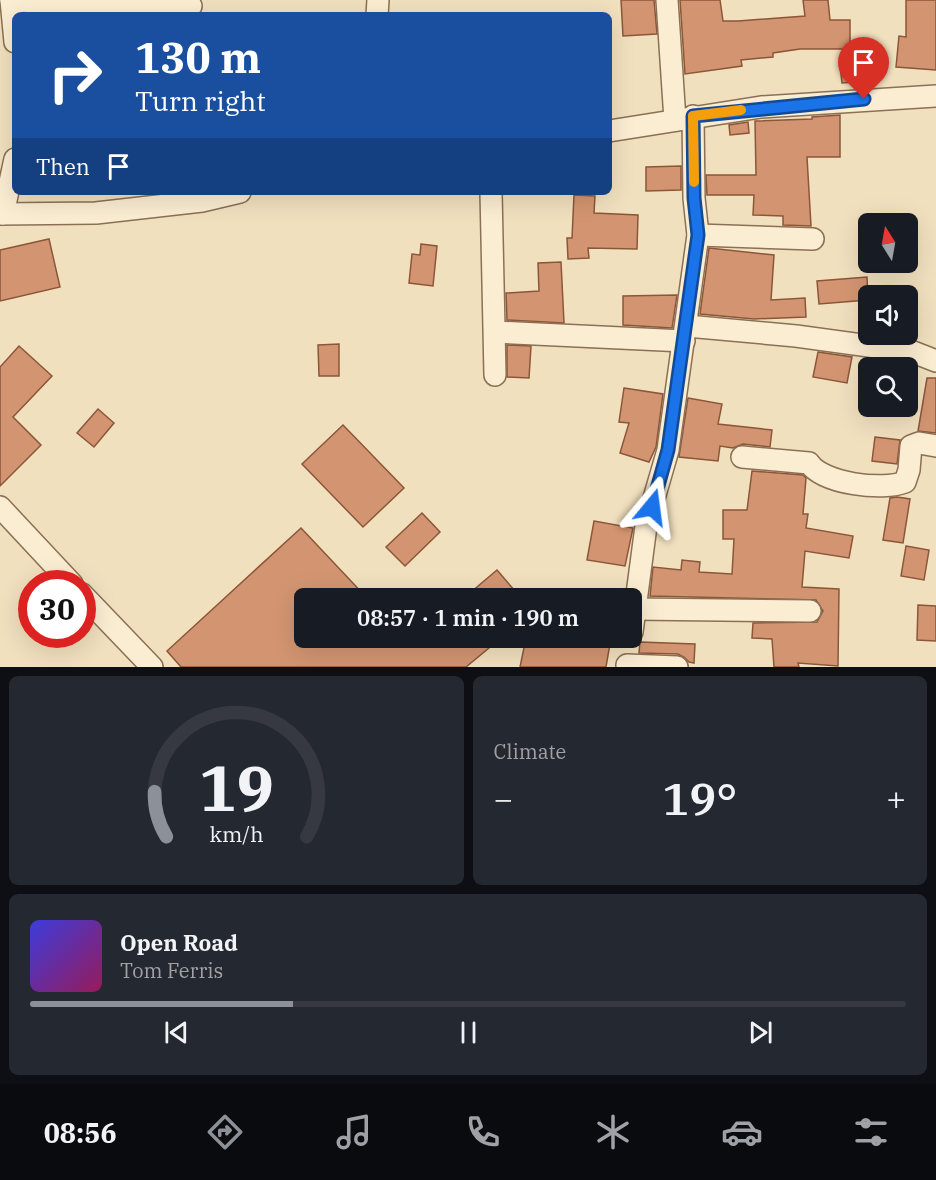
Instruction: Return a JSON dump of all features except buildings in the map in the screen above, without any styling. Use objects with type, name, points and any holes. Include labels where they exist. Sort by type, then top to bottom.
[{"type":"street","points":[[11,0],[146,2],[191,7]]},
{"type":"street","points":[[637,588],[646,526],[668,450],[698,235],[667,0]]},
{"type":"street","points":[[612,130],[684,118],[841,100],[936,96]]},
{"type":"street","points":[[12,172],[2,214],[96,213],[202,196]]},
{"type":"street","points":[[491,195],[495,375]]},
{"type":"street","points":[[698,235],[813,239]]},
{"type":"street","points":[[495,332],[796,336],[913,351],[936,362]]},
{"type":"street","points":[[742,457],[809,463],[815,472],[836,480],[855,484],[896,486],[905,482],[909,470],[911,446],[919,443],[936,446]]},
{"type":"street","points":[[0,507],[59,570]]},
{"type":"street","points":[[96,609],[152,667]]},
{"type":"street","points":[[642,609],[810,611]]},
{"type":"street","points":[[630,648],[627,666],[677,667]]},
{"type":"slow traffic","points":[[694,182],[693,116],[741,110]]},
{"type":"route","points":[[652,507],[668,450],[698,235],[694,198],[693,116],[761,107],[864,99]]}]
